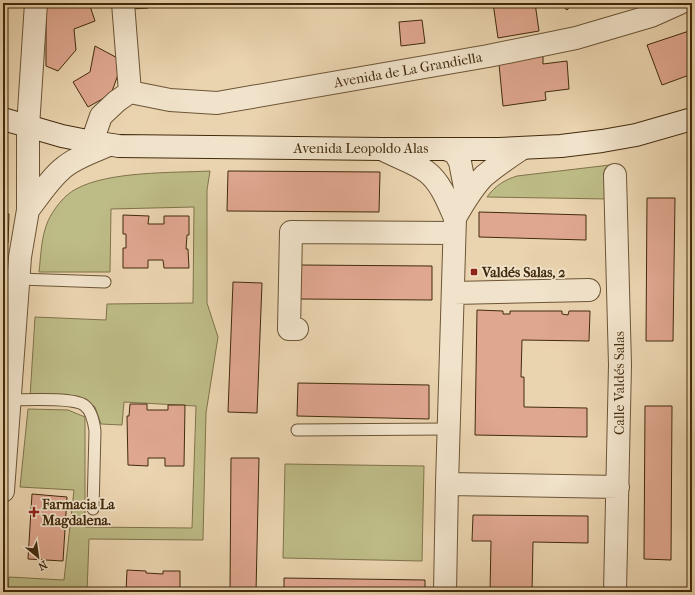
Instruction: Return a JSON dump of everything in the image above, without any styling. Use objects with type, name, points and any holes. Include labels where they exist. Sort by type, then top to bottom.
[{"type":"street","points":[[28,210],[28,127],[36,3]]},
{"type":"street","name":"Avenida de La Grandiella","points":[[130,92],[170,100],[217,102],[488,56],[576,38],[650,16],[680,3]]},
{"type":"street","points":[[3,491],[19,279],[12,257],[28,210],[49,182],[63,168],[88,154],[100,143],[101,116],[117,101],[130,92],[121,5]]},
{"type":"street","name":"Avenida Leopoldo Alas","points":[[3,119],[28,127],[119,146],[382,149],[456,152],[561,146],[608,140],[636,135],[692,119]]},
{"type":"street","points":[[454,225],[467,198],[483,177],[522,148]]},
{"type":"street","points":[[382,149],[428,172],[442,191],[454,225],[445,592]]},
{"type":"street","points":[[456,152],[463,171],[467,198]]},
{"type":"street","points":[[442,191],[447,172],[456,152]]},
{"type":"street","name":"Calle Valdés Salas","points":[[615,175],[620,365],[615,592]]},
{"type":"street","points":[[297,329],[289,328],[291,232],[454,225]]},
{"type":"street","points":[[453,293],[590,290]]},
{"type":"street","points":[[447,484],[618,487]]},
{"type":"lane","points":[[19,279],[105,282]]},
{"type":"lane","points":[[9,400],[73,401],[85,406],[92,418],[95,431],[93,509]]},
{"type":"lane","points":[[296,430],[448,429]]},
{"type":"shaded area","points":[[610,165],[609,199],[487,197],[500,184],[517,176]]},
{"type":"shaded area","points":[[210,171],[207,190],[207,303],[218,337],[206,413],[203,540],[89,539],[87,592],[8,592],[9,577],[64,580],[74,490],[20,487],[28,409],[68,410],[85,417],[85,527],[192,528],[196,406],[124,402],[122,425],[101,424],[95,407],[80,398],[30,397],[35,317],[106,320],[107,304],[193,303],[194,207],[111,209],[110,272],[39,272],[44,233],[50,217],[59,203],[76,189],[90,183],[106,179],[141,174]]},
{"type":"shaded area","points":[[285,464],[424,466],[422,561],[283,558]]},
{"type":"building","points":[[46,3],[89,3],[95,21],[74,29],[76,50],[58,71],[46,66]]},
{"type":"building","points":[[132,3],[148,3],[148,8],[131,9]]},
{"type":"building","points":[[493,3],[535,3],[539,31],[498,38]]},
{"type":"building","points":[[559,3],[573,3],[567,10]]},
{"type":"building","points":[[422,20],[425,43],[401,46],[399,22]]},
{"type":"building","points":[[692,30],[692,74],[662,85],[647,45]]},
{"type":"building","points":[[95,46],[123,61],[111,94],[88,107],[73,82],[90,72]]},
{"type":"building","points":[[543,56],[543,64],[567,61],[569,89],[545,92],[546,100],[503,106],[499,64]]},
{"type":"building","points":[[228,171],[380,172],[379,212],[227,211]]},
{"type":"building","points":[[647,198],[675,198],[673,341],[646,341]]},
{"type":"building","points":[[479,212],[586,215],[586,240],[479,237]]},
{"type":"building","points":[[3,213],[9,214],[8,243],[3,243]]},
{"type":"building","points":[[123,215],[149,216],[148,224],[164,224],[164,216],[189,216],[189,235],[187,235],[186,249],[188,249],[189,268],[164,268],[163,260],[148,260],[148,268],[123,268],[123,248],[126,248],[126,234],[123,234]]},
{"type":"building","points":[[3,264],[7,265],[3,304]]},
{"type":"building","points":[[301,265],[432,266],[432,300],[300,299]]},
{"type":"building","points":[[233,282],[262,283],[257,413],[228,412]]},
{"type":"building","points":[[477,310],[503,311],[503,314],[510,314],[510,311],[562,311],[562,314],[568,315],[569,311],[590,311],[589,341],[522,340],[521,377],[524,377],[524,407],[587,408],[587,437],[475,435]]},
{"type":"building","points":[[298,383],[429,385],[429,419],[297,416]]},
{"type":"building","points":[[130,404],[147,404],[147,410],[168,410],[168,405],[185,405],[184,466],[165,466],[165,458],[148,458],[148,466],[128,465],[127,416],[129,416]]},
{"type":"building","points":[[645,406],[672,406],[671,560],[644,559]]},
{"type":"building","points":[[231,458],[259,458],[256,592],[230,592]]},
{"type":"building","points":[[32,494],[67,497],[63,561],[28,559]]},
{"type":"building","points":[[473,515],[588,516],[588,543],[533,542],[532,592],[490,592],[491,541],[472,541]]},
{"type":"building","points":[[127,570],[163,574],[163,571],[180,571],[180,591],[182,592],[126,592]]},
{"type":"building","points":[[284,578],[425,580],[425,592],[284,592]]},
{"type":"place","name":"Valdés Salas, 2","points":[[474,272]]},
{"type":"place","name":"Farmacia La Magdalena.","points":[[34,512]]}]
